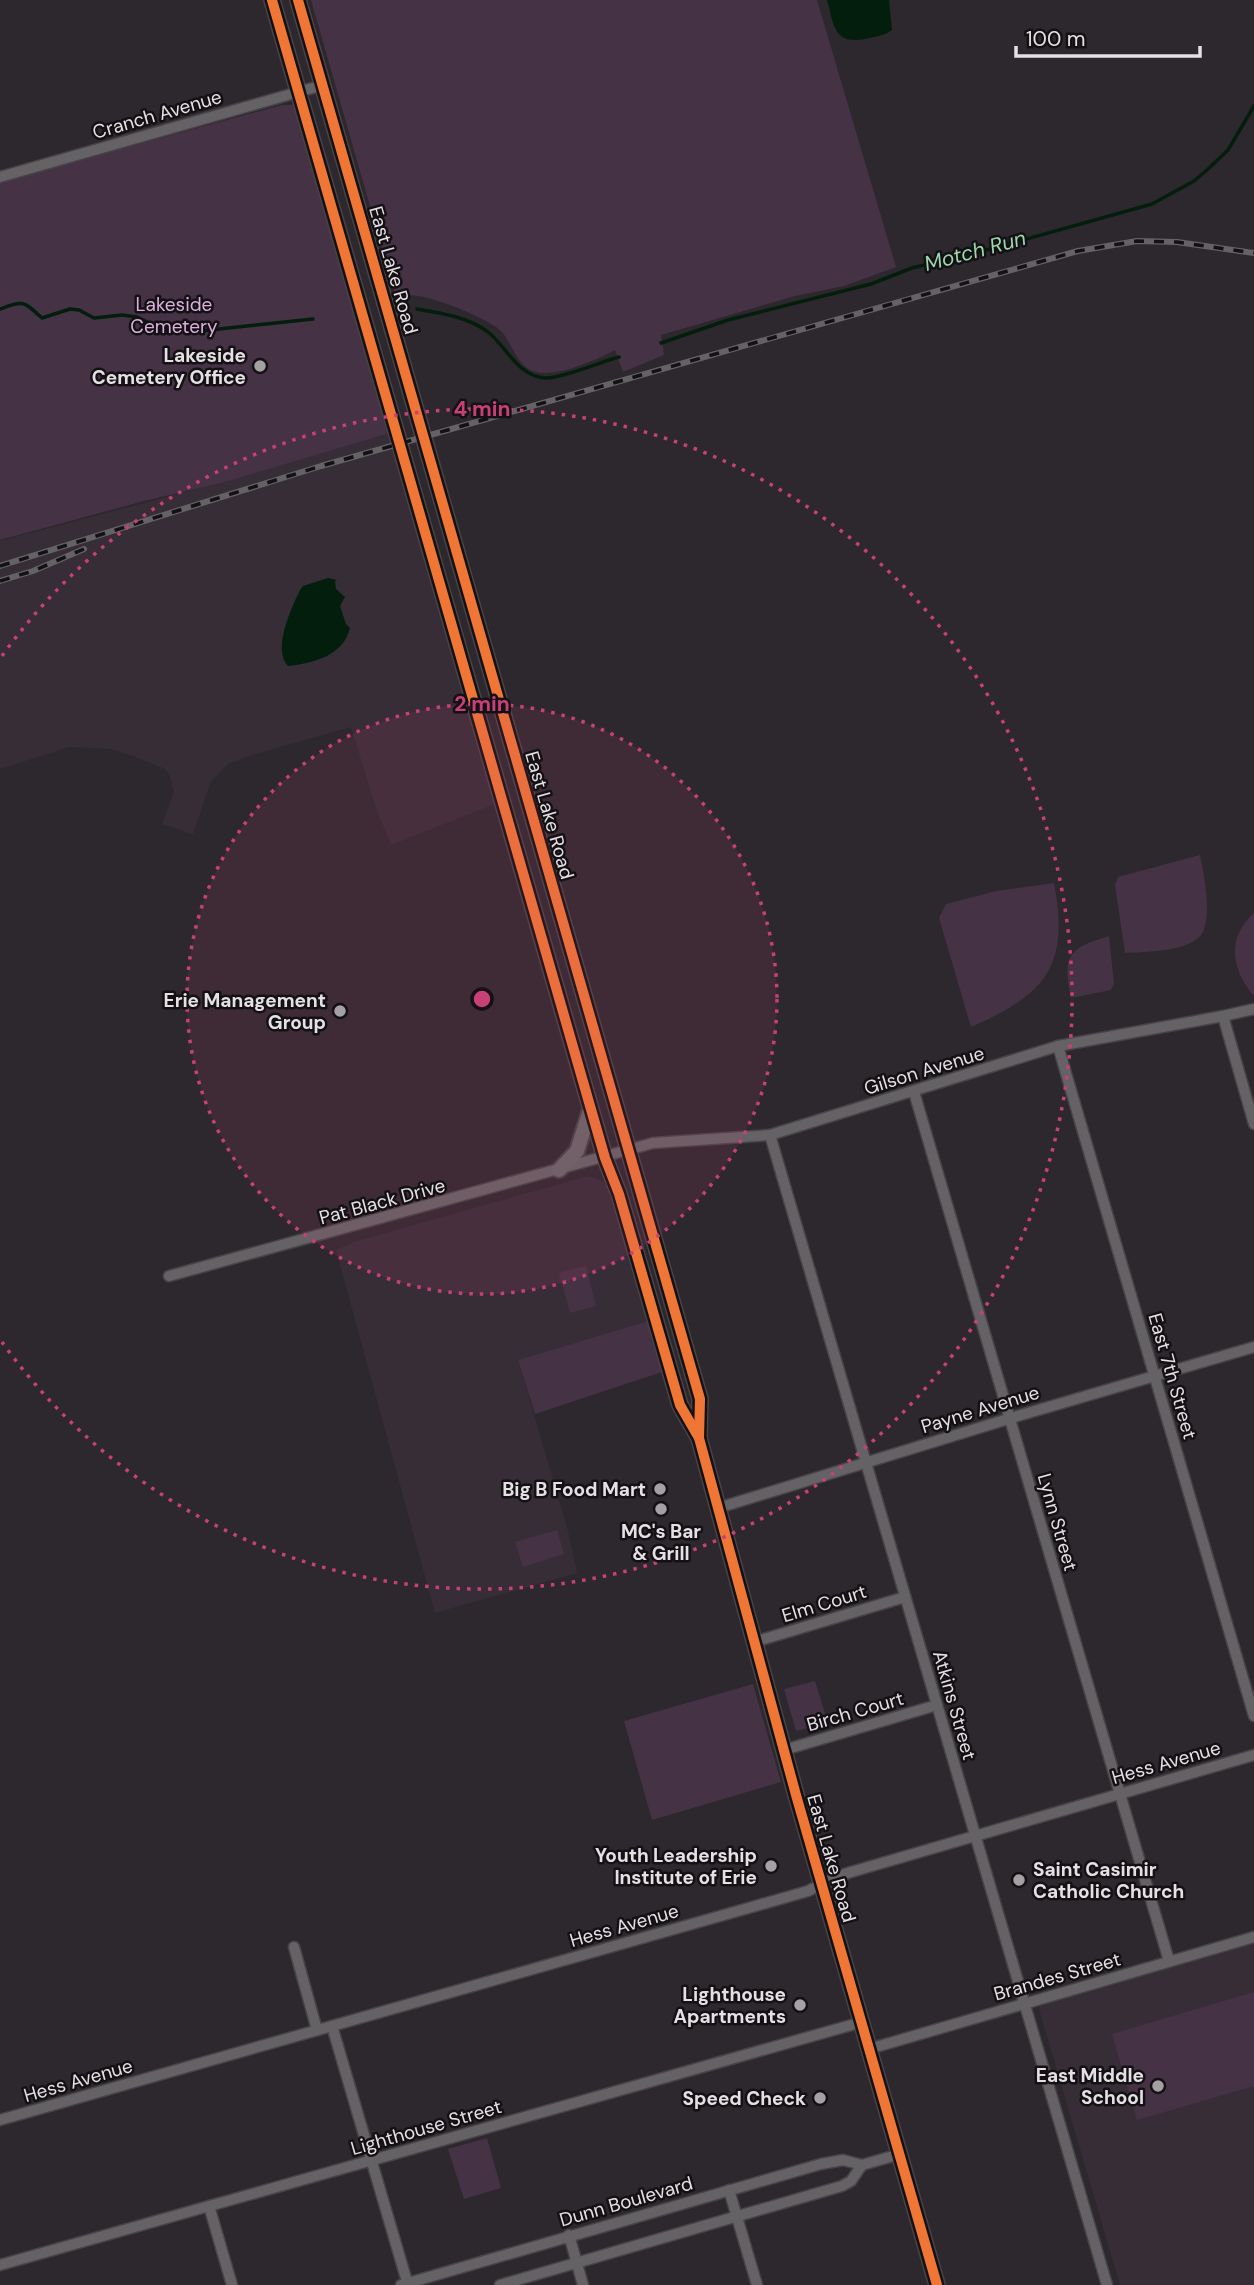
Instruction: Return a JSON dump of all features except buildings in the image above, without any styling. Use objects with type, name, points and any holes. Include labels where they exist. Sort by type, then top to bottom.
[{"type":"main road","name":"East Lake Road","points":[[272,0],[590,1109],[619,1194],[680,1405],[699,1438],[821,1884],[937,2285]]},
{"type":"main road","name":"East Lake Road","points":[[299,0],[700,1399],[699,1438]]},
{"type":"main road","points":[[559,1170],[576,1151],[590,1109]]},
{"type":"street","name":"Cranch Avenue","points":[[0,177],[323,85]]},
{"type":"street","name":"Gilson Avenue","points":[[605,1158],[628,1150],[669,1142],[770,1135],[1058,1046],[1254,1009]]},
{"type":"street","points":[[1223,1016],[1254,1124]]},
{"type":"street","name":"East 7th Street","points":[[1058,1046],[1254,1717]]},
{"type":"street","name":"Lynn Street","points":[[914,1091],[1169,1961]]},
{"type":"street","name":"Atkins Street","points":[[770,1135],[1107,2285]]},
{"type":"street","name":"Pat Black Drive","points":[[169,1276],[605,1158]]},
{"type":"street","name":"Payne Avenue","points":[[718,1508],[1009,1418],[1254,1347]]},
{"type":"street","name":"Elm Court","points":[[754,1642],[905,1597]]},
{"type":"street","name":"Birch Court","points":[[784,1750],[937,1705]]},
{"type":"street","name":"Hess Avenue","points":[[0,2120],[808,1891],[842,1875],[1254,1755]]},
{"type":"street","name":"Brandes Street","points":[[869,2049],[1254,1937]]},
{"type":"street","points":[[294,1947],[317,2030]]},
{"type":"street","name":"Lighthouse Street","points":[[0,2265],[862,2022]]},
{"type":"street","points":[[332,2026],[405,2284]]},
{"type":"street","name":"Dunn Boulevard","points":[[405,2284],[832,2161],[862,2165],[900,2154]]},
{"type":"street","name":"Dunn Boulevard","points":[[500,2285],[842,2186],[858,2174],[862,2165]]},
{"type":"street","points":[[730,2190],[758,2285]]},
{"type":"street","points":[[209,2206],[232,2285]]},
{"type":"street","points":[[569,2235],[583,2285]]},
{"type":"shaded area","points":[[827,0],[889,0],[892,30],[865,39],[847,39],[837,31]]},
{"type":"shaded area","points":[[390,433],[497,803],[391,845],[376,808],[351,727],[228,764],[211,781],[193,834],[162,824],[174,792],[170,776],[165,769],[133,756],[111,749],[69,747],[0,769],[0,541],[197,489]]},
{"type":"shaded area","points":[[328,578],[337,580],[336,589],[345,597],[340,606],[350,628],[346,638],[334,652],[326,656],[308,663],[288,666],[282,650],[282,639],[296,598],[303,586]]},
{"type":"shaded area","points":[[585,1177],[605,1182],[648,1321],[518,1360],[568,1531],[577,1573],[435,1613],[336,1250],[357,1241]]},
{"type":"shaded area","name":"East Middle School","points":[[1254,1942],[1254,2285],[1120,2285],[1039,2009],[1041,2004]]},
{"type":"green space","points":[[311,0],[817,0],[896,267],[844,286],[795,296],[661,335],[664,355],[623,372],[615,350],[559,372],[536,372],[527,368],[502,332],[487,322],[437,301],[413,296],[396,297]]},
{"type":"green space","name":"Lakeside Cemetery","points":[[282,105],[296,107],[304,131],[390,433],[221,483],[0,540],[0,182]]},
{"type":"green space","points":[[1200,855],[1207,914],[1206,924],[1198,939],[1179,947],[1125,953],[1115,885],[1118,877]]},
{"type":"green space","points":[[1054,883],[1058,936],[1054,957],[1046,974],[1034,989],[1017,1003],[971,1027],[939,918],[946,904],[996,891]]},
{"type":"green space","points":[[1254,913],[1254,996],[1240,975],[1235,954],[1239,933]]},
{"type":"green space","points":[[1109,936],[1114,983],[1111,990],[1071,998],[1067,972],[1071,956],[1084,945]]},
{"type":"green space","points":[[586,1266],[596,1306],[570,1313],[559,1273]]},
{"type":"green space","points":[[648,1321],[662,1372],[535,1414],[518,1360]]},
{"type":"green space","points":[[557,1530],[564,1554],[523,1567],[515,1542]]},
{"type":"green space","points":[[815,1681],[828,1723],[796,1731],[784,1689]]},
{"type":"green space","points":[[753,1684],[781,1782],[652,1820],[624,1721]]},
{"type":"green space","points":[[1254,1992],[1254,2086],[1137,2120],[1112,2034]]},
{"type":"green space","points":[[487,2138],[501,2188],[464,2199],[448,2149]]},
{"type":"waterway","name":"Motch Run","points":[[661,343],[728,320],[871,284],[912,268],[1152,204],[1194,181],[1228,150],[1254,106]]},
{"type":"waterway","name":"Motch Run","points":[[0,309],[19,303],[31,308],[42,318],[70,309],[79,310],[94,318],[122,315],[137,317],[157,327],[201,331],[313,319]]},
{"type":"waterway","name":"Motch Run","points":[[417,309],[454,316],[480,327],[495,338],[520,367],[536,376],[546,378],[562,375],[619,357]]},
{"type":"railway","points":[[0,566],[321,466],[1078,251],[1137,241],[1177,242],[1254,253]]},
{"type":"railway","points":[[0,581],[33,571],[84,549]]},
{"type":"cycle path","points":[[272,0],[605,1158],[619,1194],[680,1405],[699,1438],[796,1795],[937,2285]]},
{"type":"cycle path","points":[[298,0],[700,1399],[699,1438]]},
{"type":"place","name":"Lakeside Cemetery Office","points":[[260,366]]},
{"type":"place","name":"Erie Management Group","points":[[340,1011]]},
{"type":"place","name":"Big B Food Mart","points":[[660,1489]]},
{"type":"place","name":"MC's Bar & Grill","points":[[661,1509]]},
{"type":"place","name":"Youth Leadership Institute of Erie","points":[[771,1866]]},
{"type":"place","name":"Saint Casimir Catholic Church","points":[[1019,1880]]},
{"type":"place","name":"Lighthouse Apartments","points":[[800,2005]]},
{"type":"place","name":"East Middle School","points":[[1158,2086]]},
{"type":"place","name":"Speed Check","points":[[820,2098]]}]
